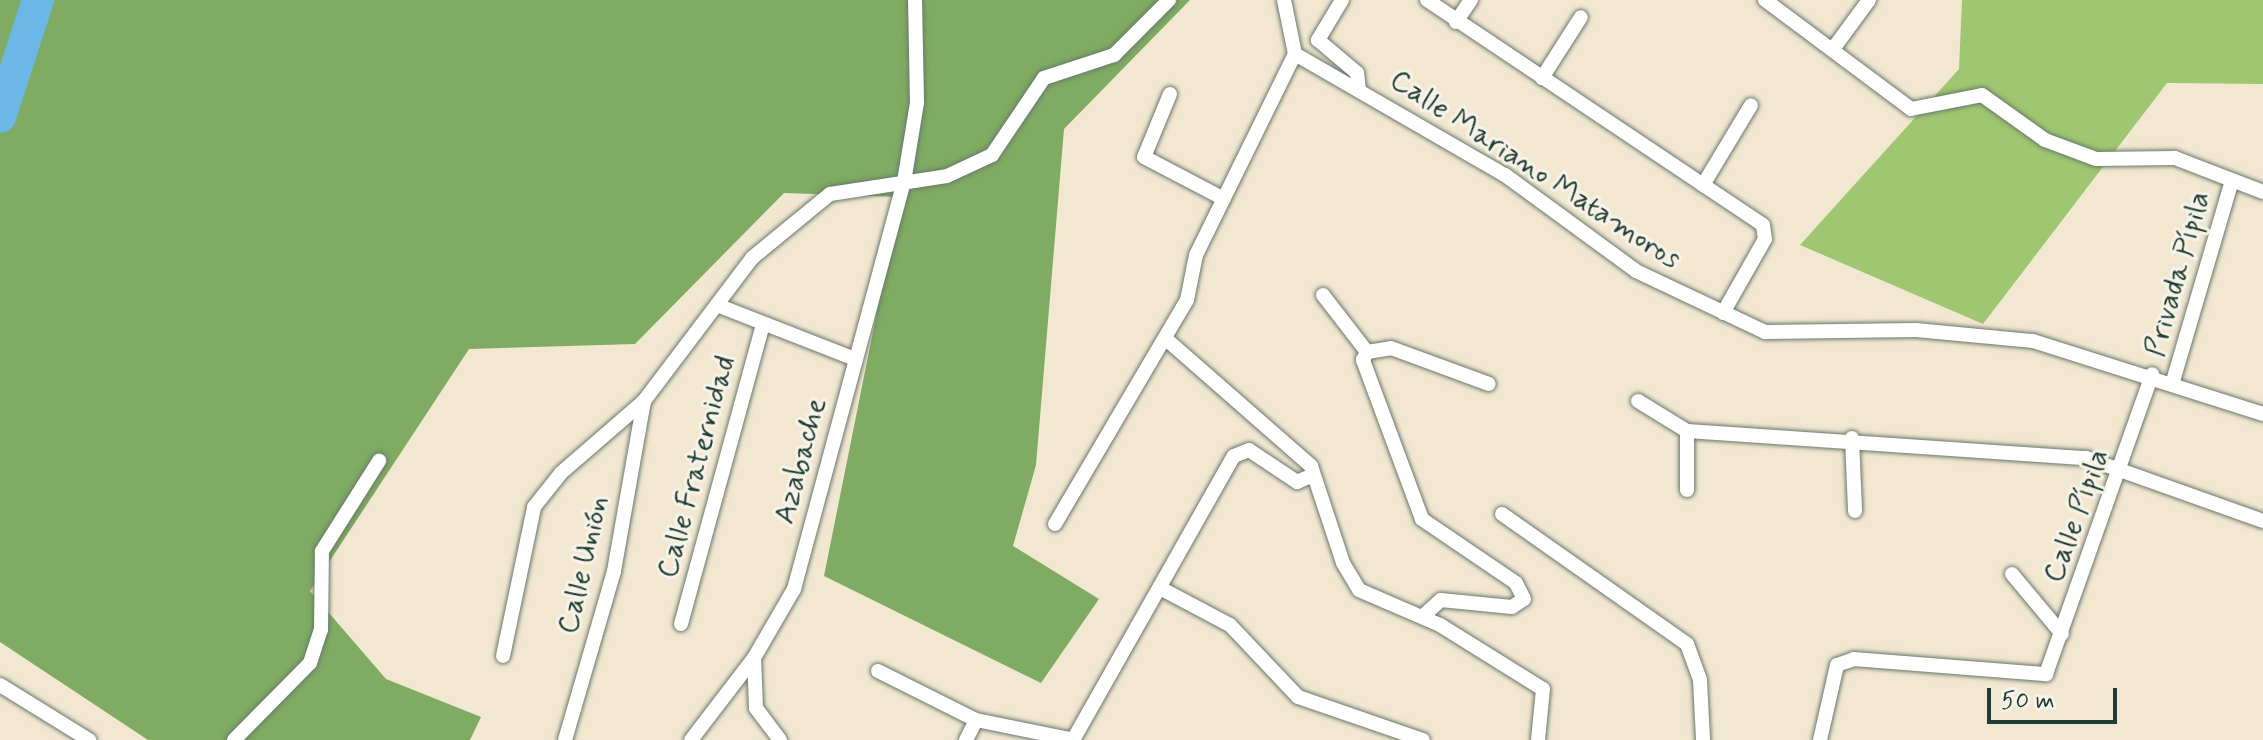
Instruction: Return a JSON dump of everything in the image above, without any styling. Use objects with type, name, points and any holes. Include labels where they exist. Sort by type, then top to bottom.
[{"type":"street","name":"Azabache","points":[[691,740],[754,658],[794,589],[904,182],[917,103],[915,0]]},
{"type":"street","points":[[503,656],[534,507],[561,473],[644,401],[752,258],[830,194],[947,176],[992,155],[1044,78],[1114,55],[1169,0]]},
{"type":"street","points":[[1055,524],[1166,339],[1222,198],[1295,54],[1284,0]]},
{"type":"street","points":[[1342,0],[1318,40],[1357,73],[1359,89]]},
{"type":"street","points":[[1427,0],[1703,185],[1766,231],[1723,313]]},
{"type":"street","points":[[1456,22],[1471,0]]},
{"type":"street","points":[[1765,0],[1911,109],[1982,95],[2045,140],[2096,159],[2167,157],[2263,192]]},
{"type":"street","points":[[1833,49],[1869,0]]},
{"type":"street","points":[[1542,78],[1581,17]]},
{"type":"street","name":"Calle Mariano Matamoros","points":[[1295,54],[1505,175],[1636,271],[1723,313],[1781,335],[1916,330],[2033,341],[2152,374],[2260,412]]},
{"type":"street","points":[[1170,94],[1144,157],[1222,198]]},
{"type":"street","points":[[1703,185],[1751,105]]},
{"type":"street","name":"Privada Pípila","points":[[2173,381],[2232,181]]},
{"type":"street","points":[[1323,295],[1367,352],[1364,370],[1422,519],[1516,583],[1524,599],[1512,607],[1441,600],[1423,616]]},
{"type":"street","points":[[717,305],[855,359]]},
{"type":"street","name":"Calle Fraternidad","points":[[681,624],[763,324]]},
{"type":"street","points":[[1166,339],[1313,475],[1350,579],[1423,616],[1543,689],[1538,740]]},
{"type":"street","points":[[1367,352],[1391,348],[1489,384]]},
{"type":"street","name":"Calle Pípila","points":[[1820,740],[1837,665],[1854,659],[2046,674],[2123,469],[2152,374]]},
{"type":"street","points":[[2260,412],[2263,395]]},
{"type":"street","name":"Calle Unión","points":[[565,740],[614,571],[644,401]]},
{"type":"street","points":[[1638,401],[1687,431],[1852,438],[2050,452],[2123,469],[2263,522]]},
{"type":"street","points":[[1687,431],[1687,490]]},
{"type":"street","points":[[1852,438],[1855,511]]},
{"type":"street","points":[[878,671],[976,720],[1073,740],[1238,452],[1249,450],[1297,482],[1313,475]]},
{"type":"street","points":[[234,740],[310,663],[321,630],[322,551],[379,461]]},
{"type":"street","points":[[1502,514],[1673,630],[1695,658],[1703,740]]},
{"type":"street","points":[[2012,574],[2062,634]]},
{"type":"street","points":[[1160,588],[1230,625],[1298,697],[1423,740]]},
{"type":"street","points":[[754,658],[756,708],[780,740]]},
{"type":"street","points":[[0,685],[89,740]]},
{"type":"street","points":[[966,740],[976,720]]},
{"type":"green space","points":[[0,0],[1190,0],[1064,129],[1036,465],[1013,546],[1099,599],[1041,683],[824,576],[900,197],[784,193],[635,344],[469,349],[310,591],[386,679],[481,717],[470,740],[148,740],[0,642]]},
{"type":"green space","points":[[1962,0],[2263,0],[2263,84],[2167,83],[1983,324],[1800,245],[1959,69]]},
{"type":"waterway","points":[[0,117],[38,0]]}]
